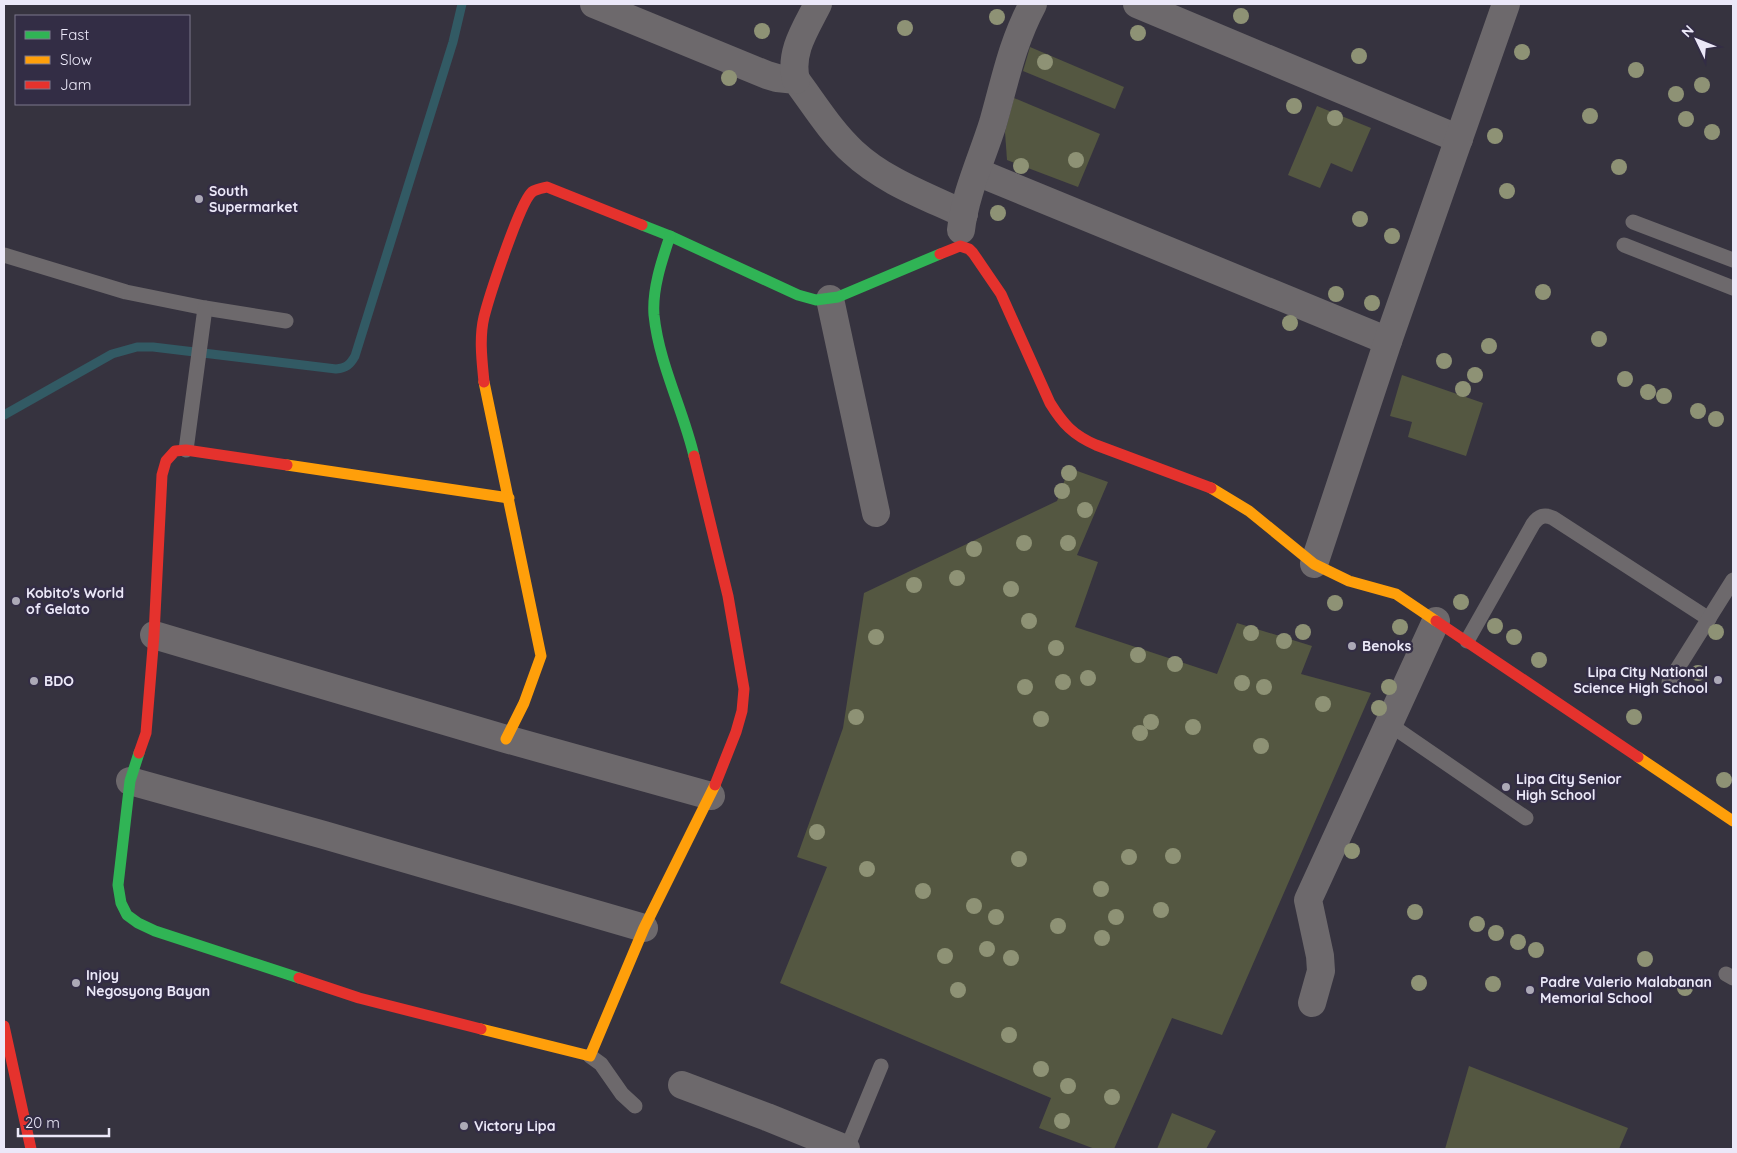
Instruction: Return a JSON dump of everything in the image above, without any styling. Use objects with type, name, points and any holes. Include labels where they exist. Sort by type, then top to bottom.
[{"type":"main road","points":[[506,738],[524,703],[541,656],[509,498],[492,430],[484,385],[481,350],[484,318],[504,255],[525,202],[533,192],[547,186],[670,236],[798,295],[816,300],[844,295],[960,246],[969,249],[1001,294],[1050,403],[1071,431],[1096,446],[1207,486],[1249,511],[1314,564],[1352,582],[1396,594],[1733,821]]},
{"type":"main road","points":[[509,498],[186,450],[175,451],[166,461],[162,475],[154,636],[146,733],[130,781],[118,885],[120,901],[130,919],[141,926],[359,998],[590,1056],[644,928],[711,796],[736,732],[742,711],[744,689],[728,596],[690,438],[663,361],[654,314],[658,270],[670,236]]},
{"type":"main road","points":[[4,1026],[31,1149]]},
{"type":"street","points":[[594,4],[651,15],[767,75],[796,80]]},
{"type":"street","points":[[818,4],[798,46],[793,69],[796,80],[842,141],[870,166],[889,178],[964,214]]},
{"type":"street","points":[[960,246],[964,214],[1021,26],[1033,4]]},
{"type":"street","points":[[1136,4],[1459,139]]},
{"type":"street","points":[[1314,564],[1388,341],[1506,4]]},
{"type":"street","points":[[977,172],[1388,341]]},
{"type":"street","points":[[830,299],[876,512]]},
{"type":"street","points":[[1312,1003],[1321,970],[1320,956],[1308,900],[1436,621]]},
{"type":"street","points":[[154,636],[711,796]]},
{"type":"street","points":[[130,781],[644,928]]},
{"type":"street","points":[[682,1085],[846,1149]]},
{"type":"lane","points":[[1633,222],[1733,260]]},
{"type":"lane","points":[[1624,245],[1733,288]]},
{"type":"lane","points":[[4,255],[118,290],[205,308],[286,321]]},
{"type":"lane","points":[[186,450],[205,308]]},
{"type":"lane","points":[[1467,641],[1533,524],[1544,515],[1553,518],[1708,619]]},
{"type":"lane","points":[[1669,682],[1733,580]]},
{"type":"lane","points":[[1389,724],[1526,818]]},
{"type":"lane","points":[[590,1056],[601,1064],[622,1094],[635,1106]]},
{"type":"lane","points":[[846,1149],[882,1066]]},
{"type":"green space","points":[[1030,47],[1124,87],[1115,109],[1023,71]]},
{"type":"green space","points":[[1014,98],[1100,134],[1078,187],[1007,160],[1005,132]]},
{"type":"green space","points":[[1317,106],[1371,128],[1352,172],[1331,163],[1320,188],[1288,175]]},
{"type":"green space","points":[[1402,375],[1483,403],[1466,456],[1408,437],[1412,422],[1390,416]]},
{"type":"green space","points":[[1069,468],[1108,482],[1077,555],[1098,562],[1075,627],[1217,674],[1237,623],[1312,646],[1301,674],[1371,693],[1222,1035],[1172,1018],[1114,1149],[1095,1149],[1039,1128],[1051,1098],[780,983],[827,867],[797,857],[843,728],[864,593],[1057,501]]},
{"type":"green space","points":[[1469,1066],[1628,1128],[1619,1149],[1445,1149]]},
{"type":"green space","points":[[1172,1113],[1216,1131],[1206,1149],[1157,1149]]},
{"type":"waterway","points":[[4,415],[112,354],[137,347],[153,347],[336,369],[349,364],[355,356],[453,42],[462,4]]},
{"type":"traffic: fast","points":[[642,225],[798,295],[816,300],[838,297],[940,254]]},
{"type":"traffic: fast","points":[[670,236],[656,285],[654,315],[666,369],[694,456]]},
{"type":"traffic: fast","points":[[139,753],[130,781],[118,885],[121,903],[127,915],[155,931],[299,978]]},
{"type":"traffic: slow","points":[[484,382],[541,656],[524,703],[506,739]]},
{"type":"traffic: slow","points":[[287,465],[509,498]]},
{"type":"traffic: slow","points":[[1211,488],[1249,511],[1314,564],[1349,581],[1396,594],[1436,621]]},
{"type":"traffic: slow","points":[[1638,757],[1733,821]]},
{"type":"traffic: slow","points":[[481,1029],[590,1056],[644,928],[715,785]]},
{"type":"traffic: jam","points":[[484,382],[481,341],[484,317],[513,231],[520,213],[532,192],[547,187],[642,225]]},
{"type":"traffic: jam","points":[[940,254],[960,246],[969,249],[973,253],[1001,294],[1050,403],[1069,428],[1096,445],[1211,488]]},
{"type":"traffic: jam","points":[[139,753],[146,733],[154,635],[162,475],[166,461],[175,451],[186,450],[287,465]]},
{"type":"traffic: jam","points":[[694,456],[728,596],[744,689],[742,711],[736,732],[715,785]]},
{"type":"traffic: jam","points":[[1436,621],[1638,757]]},
{"type":"traffic: jam","points":[[299,978],[359,998],[481,1029]]},
{"type":"traffic: jam","points":[[4,1026],[31,1149]]},
{"type":"place","name":"South Supermarket","points":[[199,199]]},
{"type":"place","name":"Kobito's World of Gelato","points":[[16,601]]},
{"type":"place","name":"Benoks","points":[[1352,646]]},
{"type":"place","name":"Lipa City National Science High School","points":[[1718,680]]},
{"type":"place","name":"BDO","points":[[34,681]]},
{"type":"place","name":"Lipa City Senior High School","points":[[1506,787]]},
{"type":"place","name":"Injoy Negosyong Bayan","points":[[76,983]]},
{"type":"place","name":"Padre Valerio Malabanan Memorial School","points":[[1530,990]]},
{"type":"place","name":"Victory Lipa","points":[[464,1126]]}]
